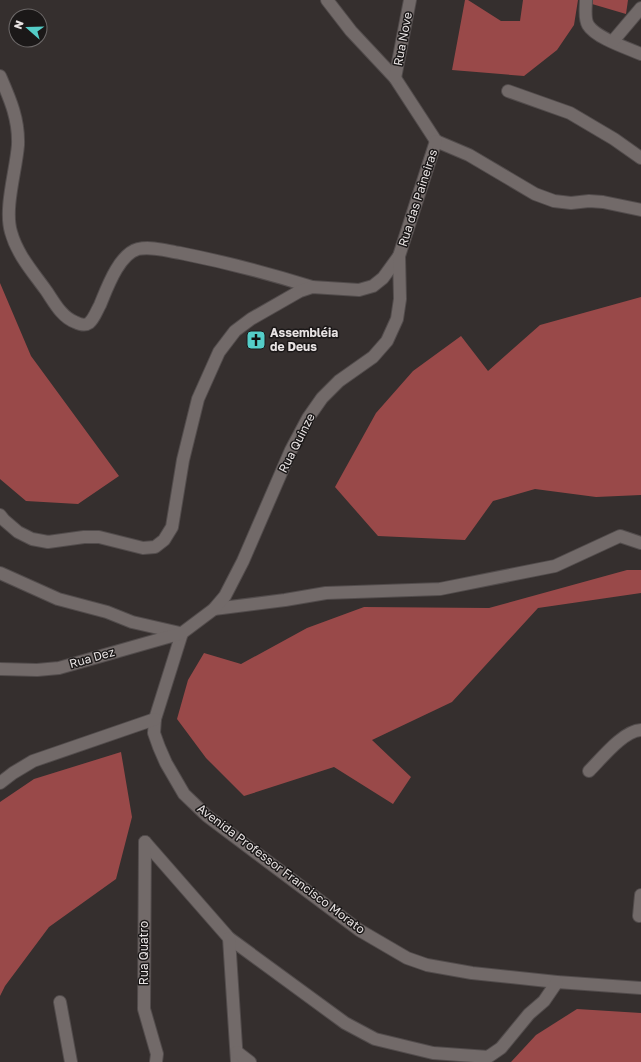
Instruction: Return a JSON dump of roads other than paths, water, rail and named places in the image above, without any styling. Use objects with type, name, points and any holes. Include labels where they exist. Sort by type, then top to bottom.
[{"type":"street","points":[[327,0],[352,31],[395,78],[436,141],[469,155],[535,194],[554,201],[571,203],[589,201],[603,202],[641,210]]},
{"type":"street","name":"Rua Nove","points":[[395,78],[410,0]]},
{"type":"street","points":[[586,0],[585,14],[588,25],[598,34],[641,54]]},
{"type":"street","points":[[613,41],[641,8]]},
{"type":"street","points":[[0,76],[13,105],[17,127],[18,146],[9,214],[10,232],[20,254],[61,311],[72,321],[82,325],[89,323],[96,313],[115,270],[125,258],[137,249],[150,248],[220,261],[275,275],[312,287],[359,290],[373,286],[383,278],[400,256]]},
{"type":"street","points":[[508,91],[570,113],[614,139],[641,158]]},
{"type":"street","name":"Rua das Paineiras","points":[[400,256],[436,141]]},
{"type":"street","name":"Rua Quinze","points":[[182,633],[214,609],[225,596],[243,561],[291,450],[308,418],[326,394],[339,382],[373,357],[387,341],[397,319],[400,299],[400,256]]},
{"type":"street","points":[[0,515],[18,532],[32,539],[48,542],[84,537],[99,537],[143,548],[155,547],[164,540],[172,527],[184,460],[198,399],[219,352],[234,331],[251,319],[300,291],[312,287]]},
{"type":"street","points":[[214,609],[326,593],[440,589],[556,566],[620,536],[641,543]]},
{"type":"street","points":[[0,573],[58,599],[107,612],[132,622],[182,633]]},
{"type":"street","name":"Rua Dez","points":[[0,669],[37,670],[59,668],[182,633]]},
{"type":"street","name":"Avenida Professor Francisco Morato","points":[[182,633],[155,719],[154,733],[166,763],[184,794],[207,816],[358,930],[407,958],[427,965],[472,973],[557,982],[641,988]]},
{"type":"street","points":[[0,783],[33,761],[155,719]]},
{"type":"street","points":[[589,771],[626,736],[641,730]]},
{"type":"street","name":"Rua Quatro","points":[[156,1062],[157,1054],[144,1009],[145,842],[229,938]]},
{"type":"street","points":[[639,916],[641,895]]},
{"type":"street","points":[[229,938],[345,1023],[375,1039],[433,1053],[488,1057],[501,1048],[529,1014],[544,1000],[557,982]]},
{"type":"street","points":[[229,938],[237,1057],[250,1062]]},
{"type":"street","points":[[60,1002],[71,1062]]},
{"type":"place","name":"Assembléia de Deus","points":[[256,340]]}]
